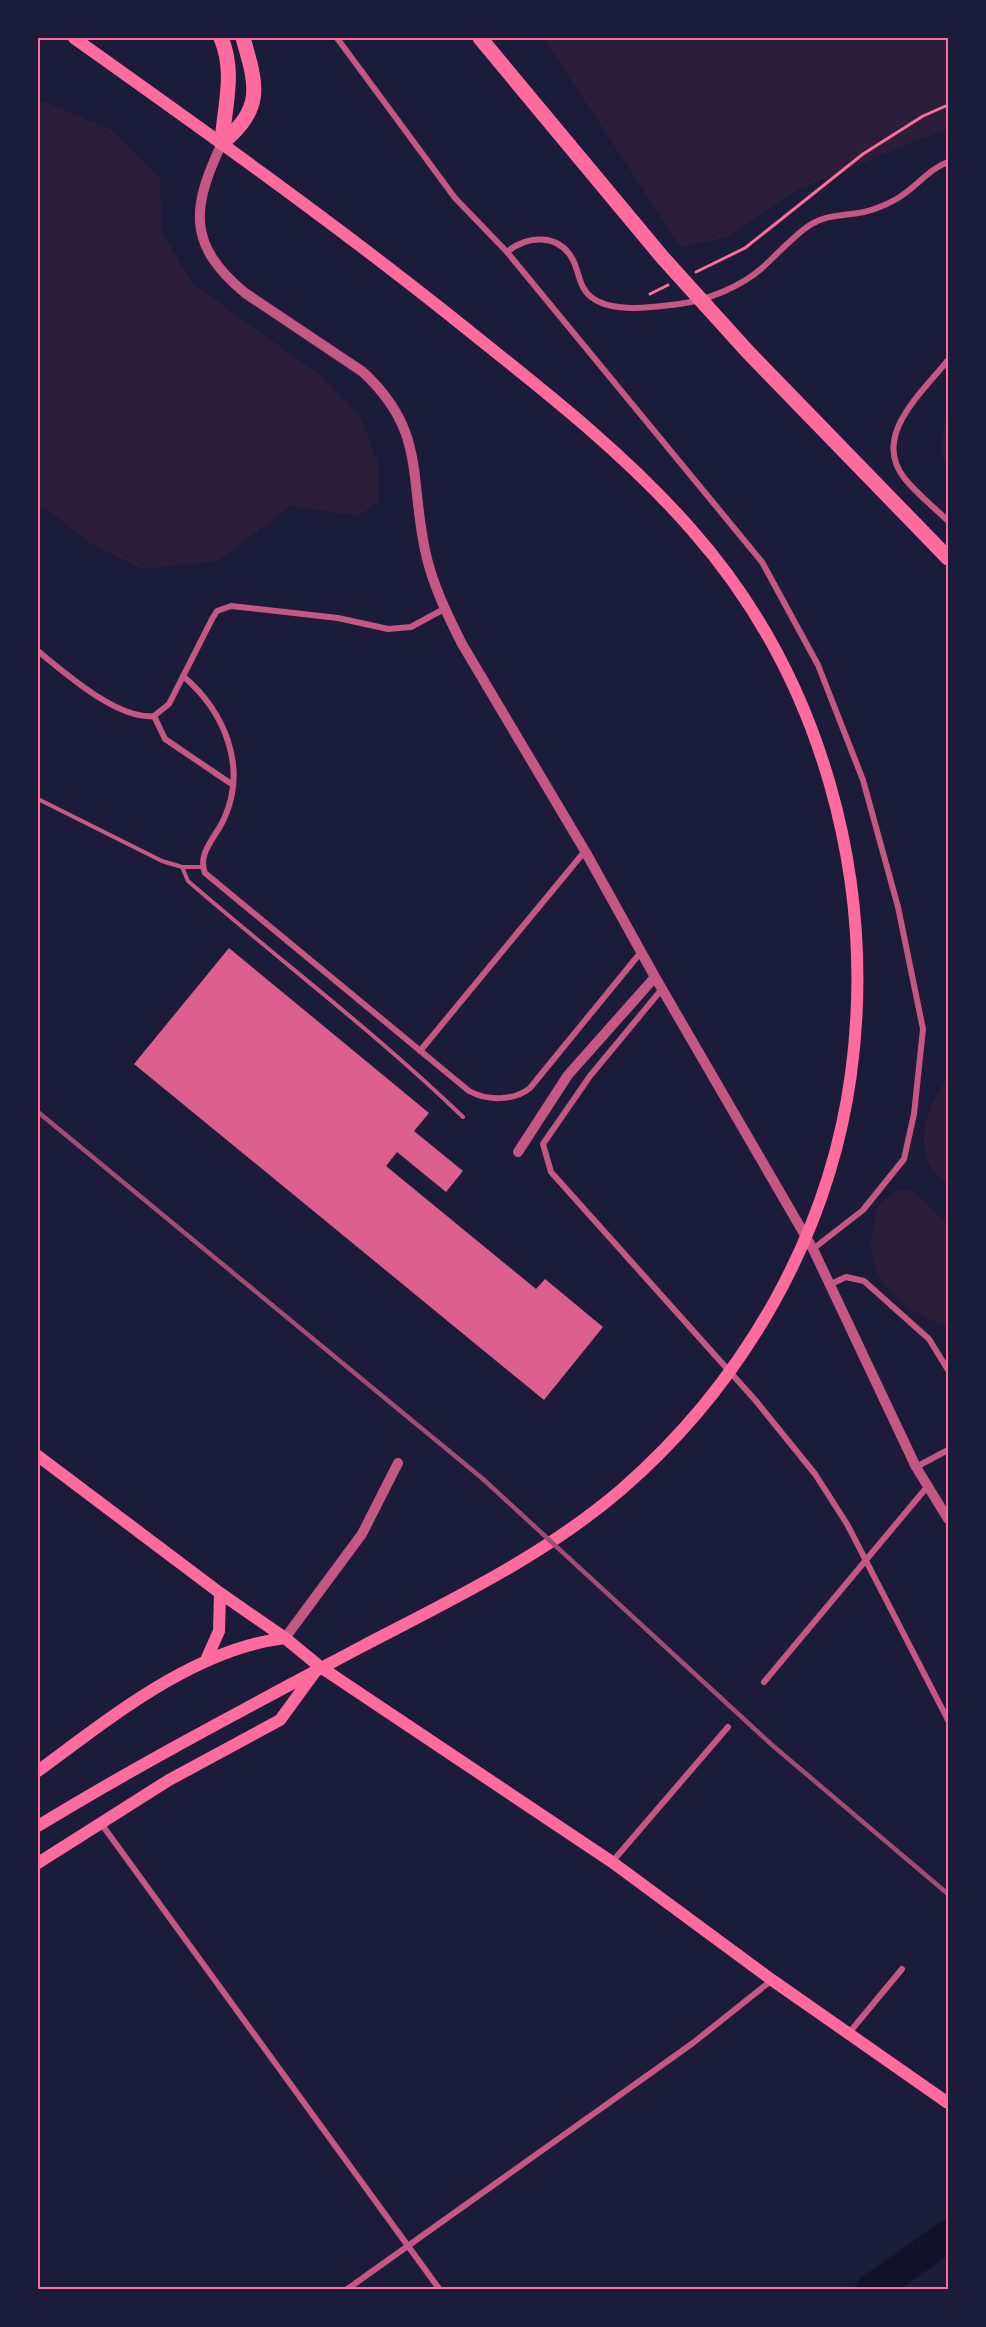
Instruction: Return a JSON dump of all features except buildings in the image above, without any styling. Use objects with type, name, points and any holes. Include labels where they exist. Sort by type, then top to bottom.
[{"type":"highway","points":[[221,38],[229,70],[222,143]]},
{"type":"highway","points":[[222,143],[242,126],[254,102],[252,68],[243,38]]},
{"type":"highway","points":[[480,38],[663,258],[832,441],[948,558]]},
{"type":"main road","points":[[38,1826],[113,1780],[522,1560],[588,1516],[644,1469],[701,1409],[757,1332],[780,1294],[798,1255],[829,1173],[849,1093],[859,1007],[859,968],[852,880],[844,834],[817,741],[790,678],[767,636],[719,562],[685,522],[624,460],[529,378],[399,275],[222,143],[74,38]]},
{"type":"main road","points":[[38,1456],[220,1593],[285,1638],[319,1666],[612,1862],[772,1980],[948,2103]]},
{"type":"main road","points":[[207,1658],[219,1631],[220,1593]]},
{"type":"main road","points":[[38,1771],[104,1722],[207,1658],[258,1641],[285,1638]]},
{"type":"main road","points":[[38,1863],[100,1821],[169,1780],[280,1720],[301,1694],[319,1666]]},
{"type":"street","points":[[337,38],[455,198],[507,252],[762,562],[818,665],[863,780],[898,907],[923,1029],[914,1114],[904,1159],[863,1210],[813,1249]]},
{"type":"street","points":[[222,143],[204,182],[201,197],[200,225],[208,252],[227,278],[363,372],[391,402],[400,417],[415,461],[424,546],[444,609],[462,644],[585,851],[655,977],[813,1249],[916,1467],[948,1520]]},
{"type":"street","points":[[507,252],[519,242],[535,238],[550,239],[573,259],[584,290],[593,299],[606,305],[681,304],[710,297],[759,270],[811,224],[835,214],[859,213],[898,198],[929,172],[948,162]]},
{"type":"street","points":[[948,360],[897,425],[891,447],[893,458],[905,480],[948,521]]},
{"type":"street","points":[[38,651],[63,672],[117,708],[132,715],[154,716],[170,704],[212,619],[223,608],[231,606],[338,618],[388,629],[411,627],[444,609]]},
{"type":"street","points":[[183,675],[207,700],[224,726],[232,762],[233,785],[224,818],[204,853],[202,867],[209,879],[476,1095],[510,1098],[524,1093],[641,952]]},
{"type":"street","points":[[154,716],[165,739],[233,785]]},
{"type":"street","points":[[420,1051],[585,851]]},
{"type":"street","points":[[518,1152],[568,1075],[655,977]]},
{"type":"street","points":[[662,989],[590,1076],[543,1144],[551,1173],[756,1401],[815,1474],[848,1524],[948,1720]]},
{"type":"street","points":[[831,1284],[846,1277],[864,1281],[929,1339],[948,1370]]},
{"type":"street","points":[[916,1467],[948,1450]]},
{"type":"street","points":[[285,1638],[362,1534],[398,1463]]},
{"type":"street","points":[[764,1682],[927,1488]]},
{"type":"street","points":[[612,1862],[728,1726]]},
{"type":"street","points":[[100,1821],[440,2289]]},
{"type":"street","points":[[849,2033],[902,1970]]},
{"type":"street","points":[[345,2289],[693,2043],[772,1980]]},
{"type":"lane","points":[[38,800],[154,857],[182,867],[202,867]]},
{"type":"lane","points":[[182,867],[188,880],[289,968],[405,1061],[463,1117]]},
{"type":"path","points":[[695,272],[745,248],[863,154],[923,116],[948,105]]},
{"type":"path","points":[[625,306],[675,282]]},
{"type":"shaded area","points":[[543,38],[948,38],[948,128],[795,191],[729,237],[681,247]]},
{"type":"shaded area","points":[[38,99],[112,130],[160,177],[162,231],[192,283],[321,376],[361,418],[378,462],[379,502],[358,516],[291,506],[218,561],[142,569],[91,544],[44,507],[38,511]]},
{"type":"shaded area","points":[[948,408],[948,468],[940,450]]},
{"type":"shaded area","points":[[948,1078],[948,1183],[936,1173],[928,1161],[924,1133],[932,1103]]},
{"type":"shaded area","points":[[897,1190],[913,1191],[948,1224],[948,1323],[944,1325],[918,1314],[896,1297],[886,1287],[874,1262],[871,1243],[877,1207]]},
{"type":"waterway","points":[[871,2290],[948,2236]]},
{"type":"railway","points":[[38,1112],[483,1479],[772,1745],[948,1894]]}]
